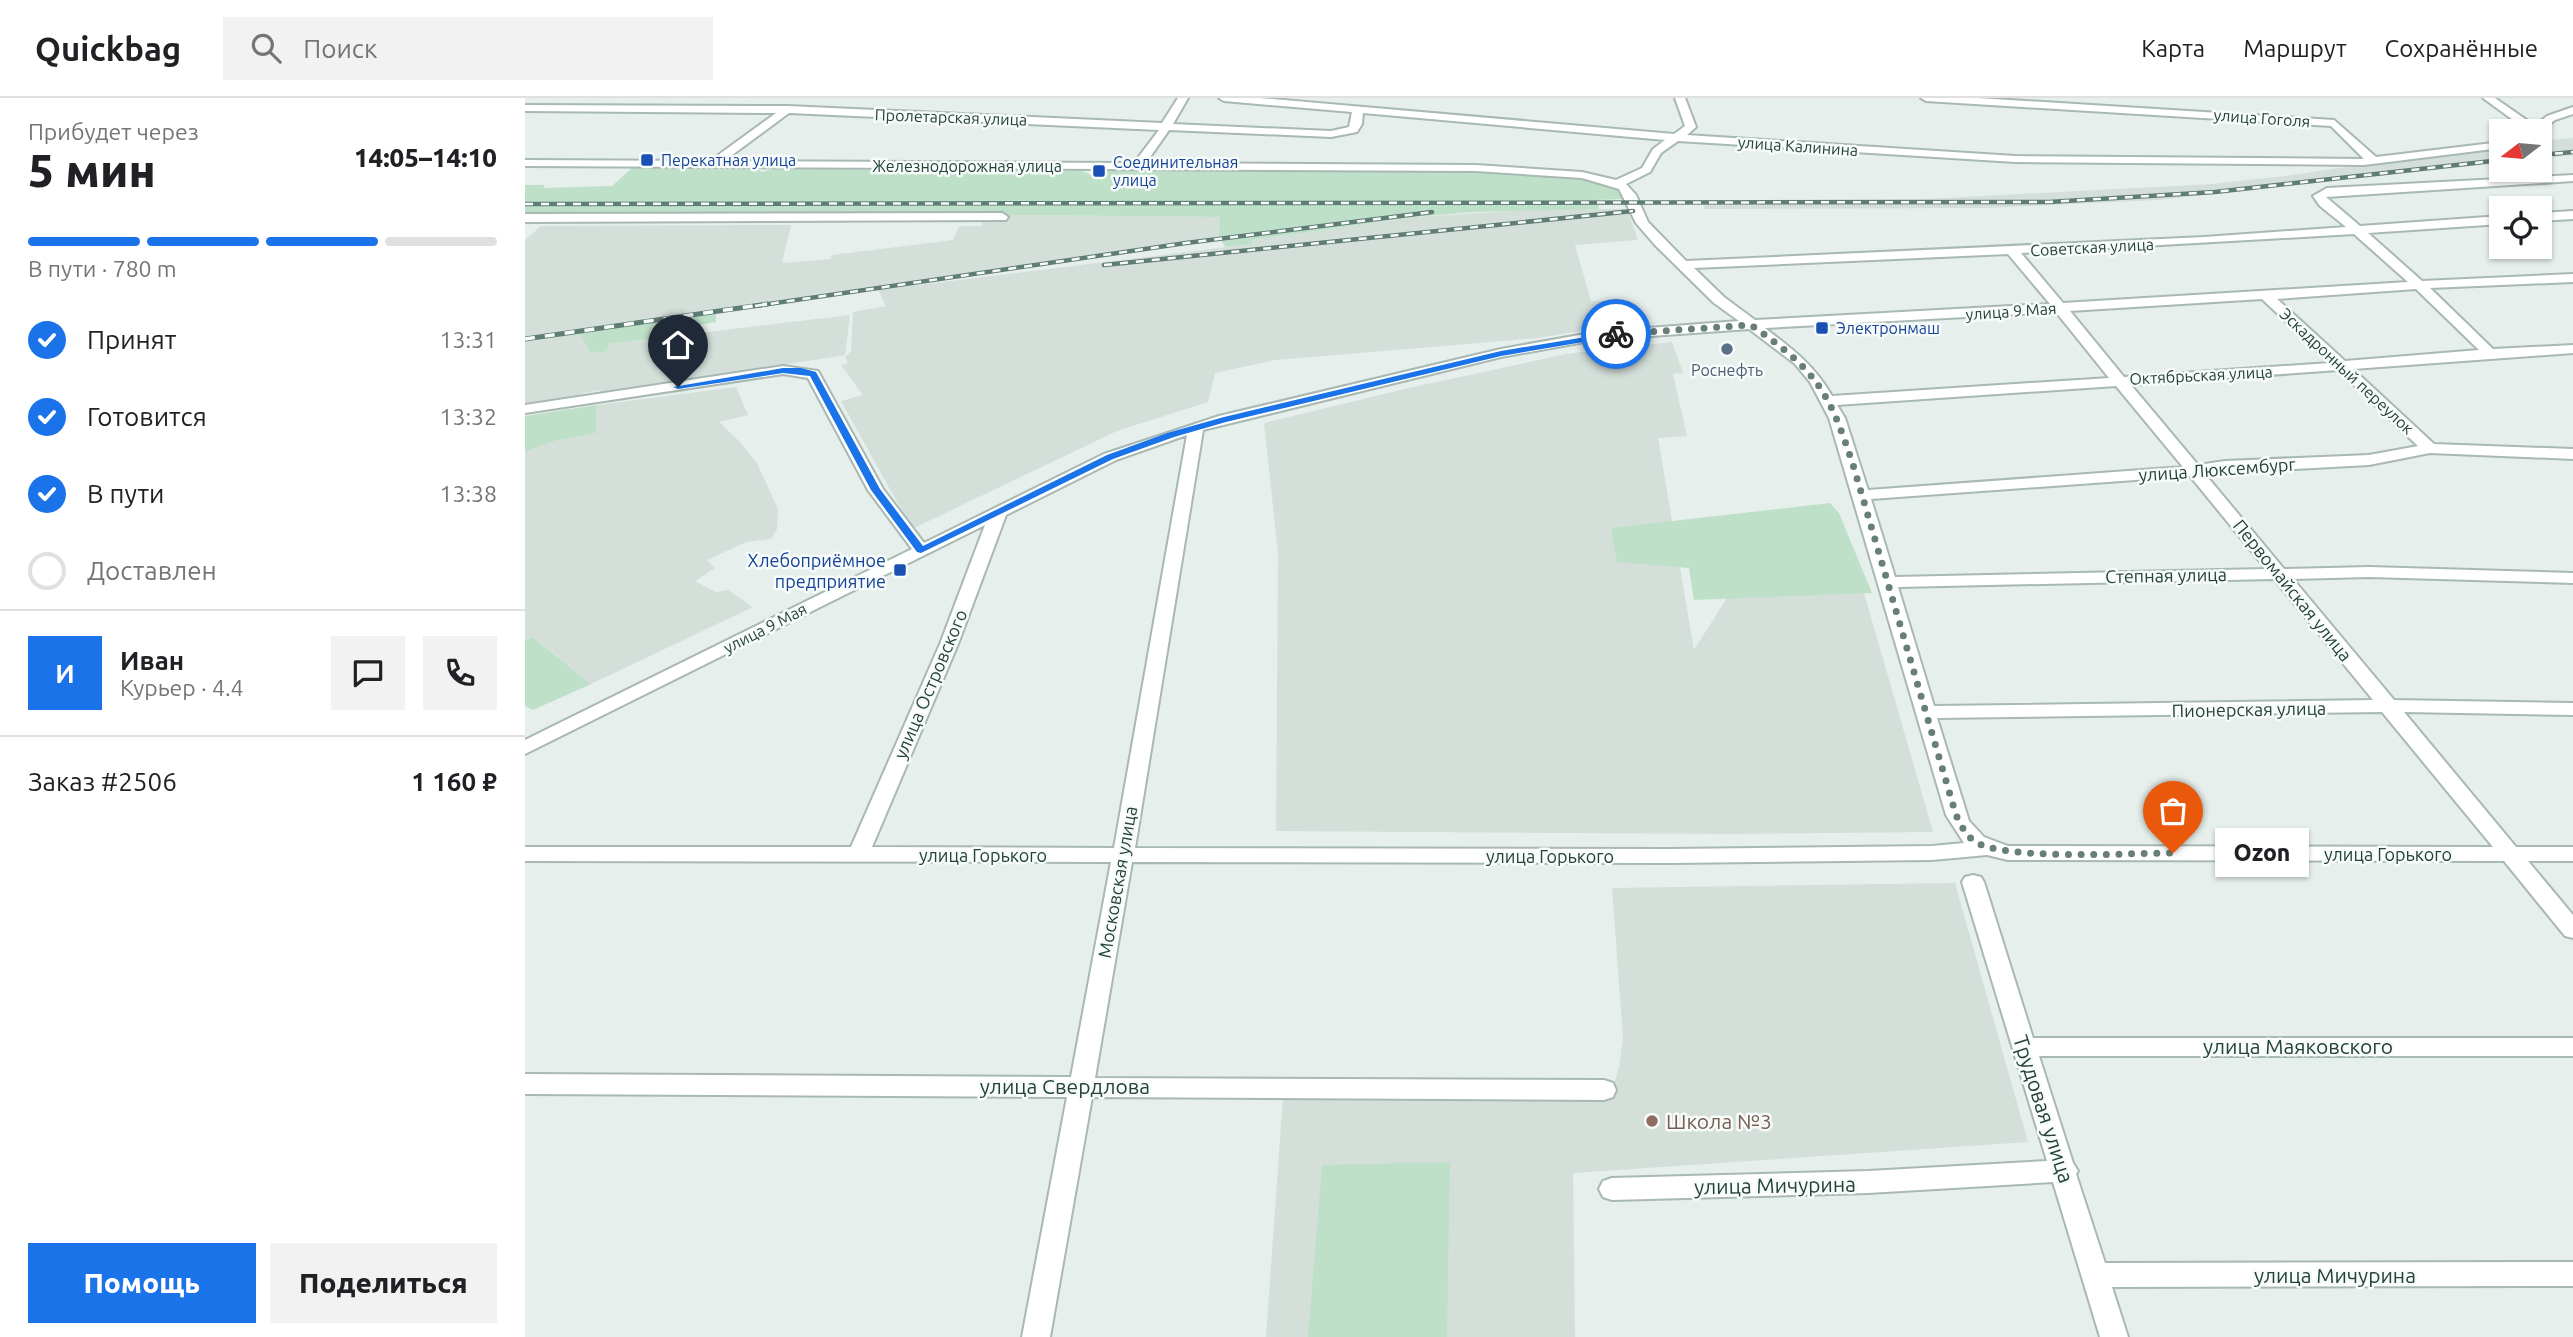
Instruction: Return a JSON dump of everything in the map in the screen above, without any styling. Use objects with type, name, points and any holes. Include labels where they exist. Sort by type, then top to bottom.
[{"type":"street","points":[[711,164],[803,98]]},
{"type":"street","points":[[1137,166],[1166,126],[1182,98]]},
{"type":"street","name":"улица Калинина","points":[[1224,98],[1679,138],[2015,159],[2372,161]]},
{"type":"street","points":[[1657,151],[1691,127],[1680,98]]},
{"type":"street","name":"улица Гоголя","points":[[1926,98],[2334,123],[2372,161]]},
{"type":"street","points":[[2488,98],[2518,119]]},
{"type":"street","name":"Пролетарская улица","points":[[525,108],[786,110],[1339,134],[1356,127],[1359,109]]},
{"type":"street","points":[[2550,119],[2573,110]]},
{"type":"street","points":[[1649,135],[1658,142],[1657,151],[1646,170],[1617,184],[1627,191],[1638,216],[1649,232],[1713,294],[1800,361],[1829,401],[1861,495],[1956,815],[1964,832],[1986,848]]},
{"type":"street","points":[[2372,161],[2489,146]]},
{"type":"street","name":"Железнодорожная улица","points":[[525,163],[1476,168],[1582,175],[1617,184]]},
{"type":"street","points":[[2490,353],[2395,261],[2324,203],[2319,195],[2327,192],[2573,178]]},
{"type":"street","points":[[2552,216],[2573,215]]},
{"type":"street","points":[[525,218],[1002,217]]},
{"type":"street","name":"Советская улица","points":[[1682,265],[2013,250],[2489,221]]},
{"type":"street","name":"Первомайская улица","points":[[2013,250],[2573,930]]},
{"type":"street","name":"улица 9 Мая","points":[[525,748],[1110,457],[1196,428],[1401,376],[1534,346],[1596,336],[1689,328],[2573,278]]},
{"type":"street","points":[[1689,328],[1714,317],[1717,310],[1713,294]]},
{"type":"street","name":"Эскадронный переулок","points":[[2265,295],[2430,448]]},
{"type":"street","name":"Октябрьская улица","points":[[1829,401],[2573,349]]},
{"type":"street","points":[[525,409],[783,370],[808,372],[813,374],[876,490],[921,550]]},
{"type":"street","name":"Московская улица","points":[[1036,1337],[1196,428]]},
{"type":"street","name":"улица Люксембург","points":[[1861,495],[2192,470],[2369,460],[2430,448],[2573,454]]},
{"type":"street","name":"улица Островского","points":[[858,855],[949,644],[999,511]]},
{"type":"street","name":"Степная улица","points":[[1886,582],[2423,572],[2573,578]]},
{"type":"street","name":"Пионерская улица","points":[[1924,712],[2388,706],[2573,709]]},
{"type":"street","name":"улица Горького","points":[[525,854],[1671,856],[1932,853],[1986,848],[2008,853],[2573,854]]},
{"type":"street","name":"Трудовая улица","points":[[1973,882],[2022,1047],[2053,1144],[2065,1171],[2115,1337]]},
{"type":"street","name":"улица Маяковского","points":[[2022,1047],[2573,1047]]},
{"type":"street","name":"улица Свердлова","points":[[525,1084],[1604,1090]]},
{"type":"street","name":"улица Мичурина","points":[[1612,1189],[1868,1182],[2065,1171]]},
{"type":"street","name":"улица Мичурина","points":[[2096,1275],[2573,1274]]},
{"type":"shaded area","points":[[2573,138],[2573,155],[2552,157],[2552,140]]},
{"type":"shaded area","points":[[2489,147],[2489,164],[2158,200],[1985,208],[1704,209],[1705,200],[1927,199],[2212,184]]},
{"type":"shaded area","points":[[1548,209],[1627,209],[1638,240],[1575,245],[1591,301],[1615,301],[1620,325],[1537,338],[1275,360],[1215,373],[1208,402],[1117,431],[912,529],[841,401],[863,395],[841,365],[848,363],[845,357],[851,351],[853,312],[886,306],[878,290],[1251,244],[1252,240],[1414,217]]},
{"type":"shaded area","points":[[1010,215],[1221,217],[1219,236],[525,338],[525,240],[541,226],[791,225],[782,263],[830,259],[832,255],[953,240],[959,226],[983,226],[980,220],[1005,219]]},
{"type":"shaded area","points":[[850,315],[845,355],[601,394],[601,390],[583,393],[578,399],[525,406],[525,341],[581,335],[607,351],[609,344]]},
{"type":"shaded area","points":[[1672,342],[1683,373],[1673,374],[1687,436],[1658,438],[1694,650],[1727,598],[1864,593],[1933,832],[1731,834],[1276,831],[1278,553],[1264,423],[1566,354]]},
{"type":"shaded area","points":[[736,387],[748,415],[719,422],[757,463],[778,509],[777,529],[771,539],[746,542],[707,560],[715,568],[695,581],[716,592],[728,590],[753,607],[591,684],[534,637],[525,640],[525,452],[555,441],[596,433],[597,405]]},
{"type":"shaded area","name":"Школа №3","points":[[1955,883],[2028,1142],[1573,1173],[1575,1337],[1266,1337],[1283,1097],[1609,1100],[1619,1068],[1623,1038],[1612,888]]},
{"type":"green space","points":[[632,168],[757,169],[762,172],[772,169],[1082,171],[1091,175],[1104,171],[1511,172],[1569,177],[1595,183],[1620,190],[1624,199],[1597,200],[1599,209],[1473,212],[1414,217],[1252,240],[1252,244],[1225,247],[1219,236],[1220,217],[1011,215],[961,211],[525,218],[525,185],[545,185],[543,188],[612,186]]},
{"type":"green space","points":[[716,311],[716,322],[697,325],[696,333],[609,344],[607,351],[590,353],[581,335],[525,341],[525,338]]},
{"type":"green space","points":[[597,405],[596,433],[555,441],[525,452],[525,416]]},
{"type":"green space","points":[[1830,503],[1839,513],[1872,593],[1694,600],[1689,568],[1617,562],[1611,528]]},
{"type":"green space","points":[[533,637],[591,684],[533,710],[525,706],[525,640]]},
{"type":"green space","points":[[1450,1162],[1447,1337],[1308,1337],[1322,1165]]},
{"type":"railway","points":[[2552,154],[2573,152]]},
{"type":"railway","points":[[525,204],[2049,202],[2215,192],[2489,161]]},
{"type":"railway","points":[[1104,265],[1633,211]]},
{"type":"railway","points":[[755,306],[1186,243],[1432,212]]},
{"type":"railway","points":[[525,339],[767,304]]},
{"type":"way so far","points":[[1616,334],[1751,325],[1800,361],[1816,380],[1837,418],[1854,468],[1941,769],[1964,832],[1986,848],[2008,853],[2173,853]]},
{"type":"place","name":"Перекатная улица","points":[[647,160]]},
{"type":"place","name":"Соединительная улица","points":[[1099,171]]},
{"type":"place","name":"Электронмаш","points":[[1822,328]]},
{"type":"place","name":"Роснефть","points":[[1727,349]]},
{"type":"place","name":"Хлебоприёмное предприятие","points":[[900,570]]},
{"type":"place","name":"Ozon","points":[[2173,853]]},
{"type":"place","name":"Школа №3","points":[[1652,1121]]},
{"type":"route","points":[[678,387],[783,370],[801,370],[813,374],[876,490],[921,550],[1110,457],[1171,435],[1224,419],[1401,376],[1578,338],[1616,334]]}]
